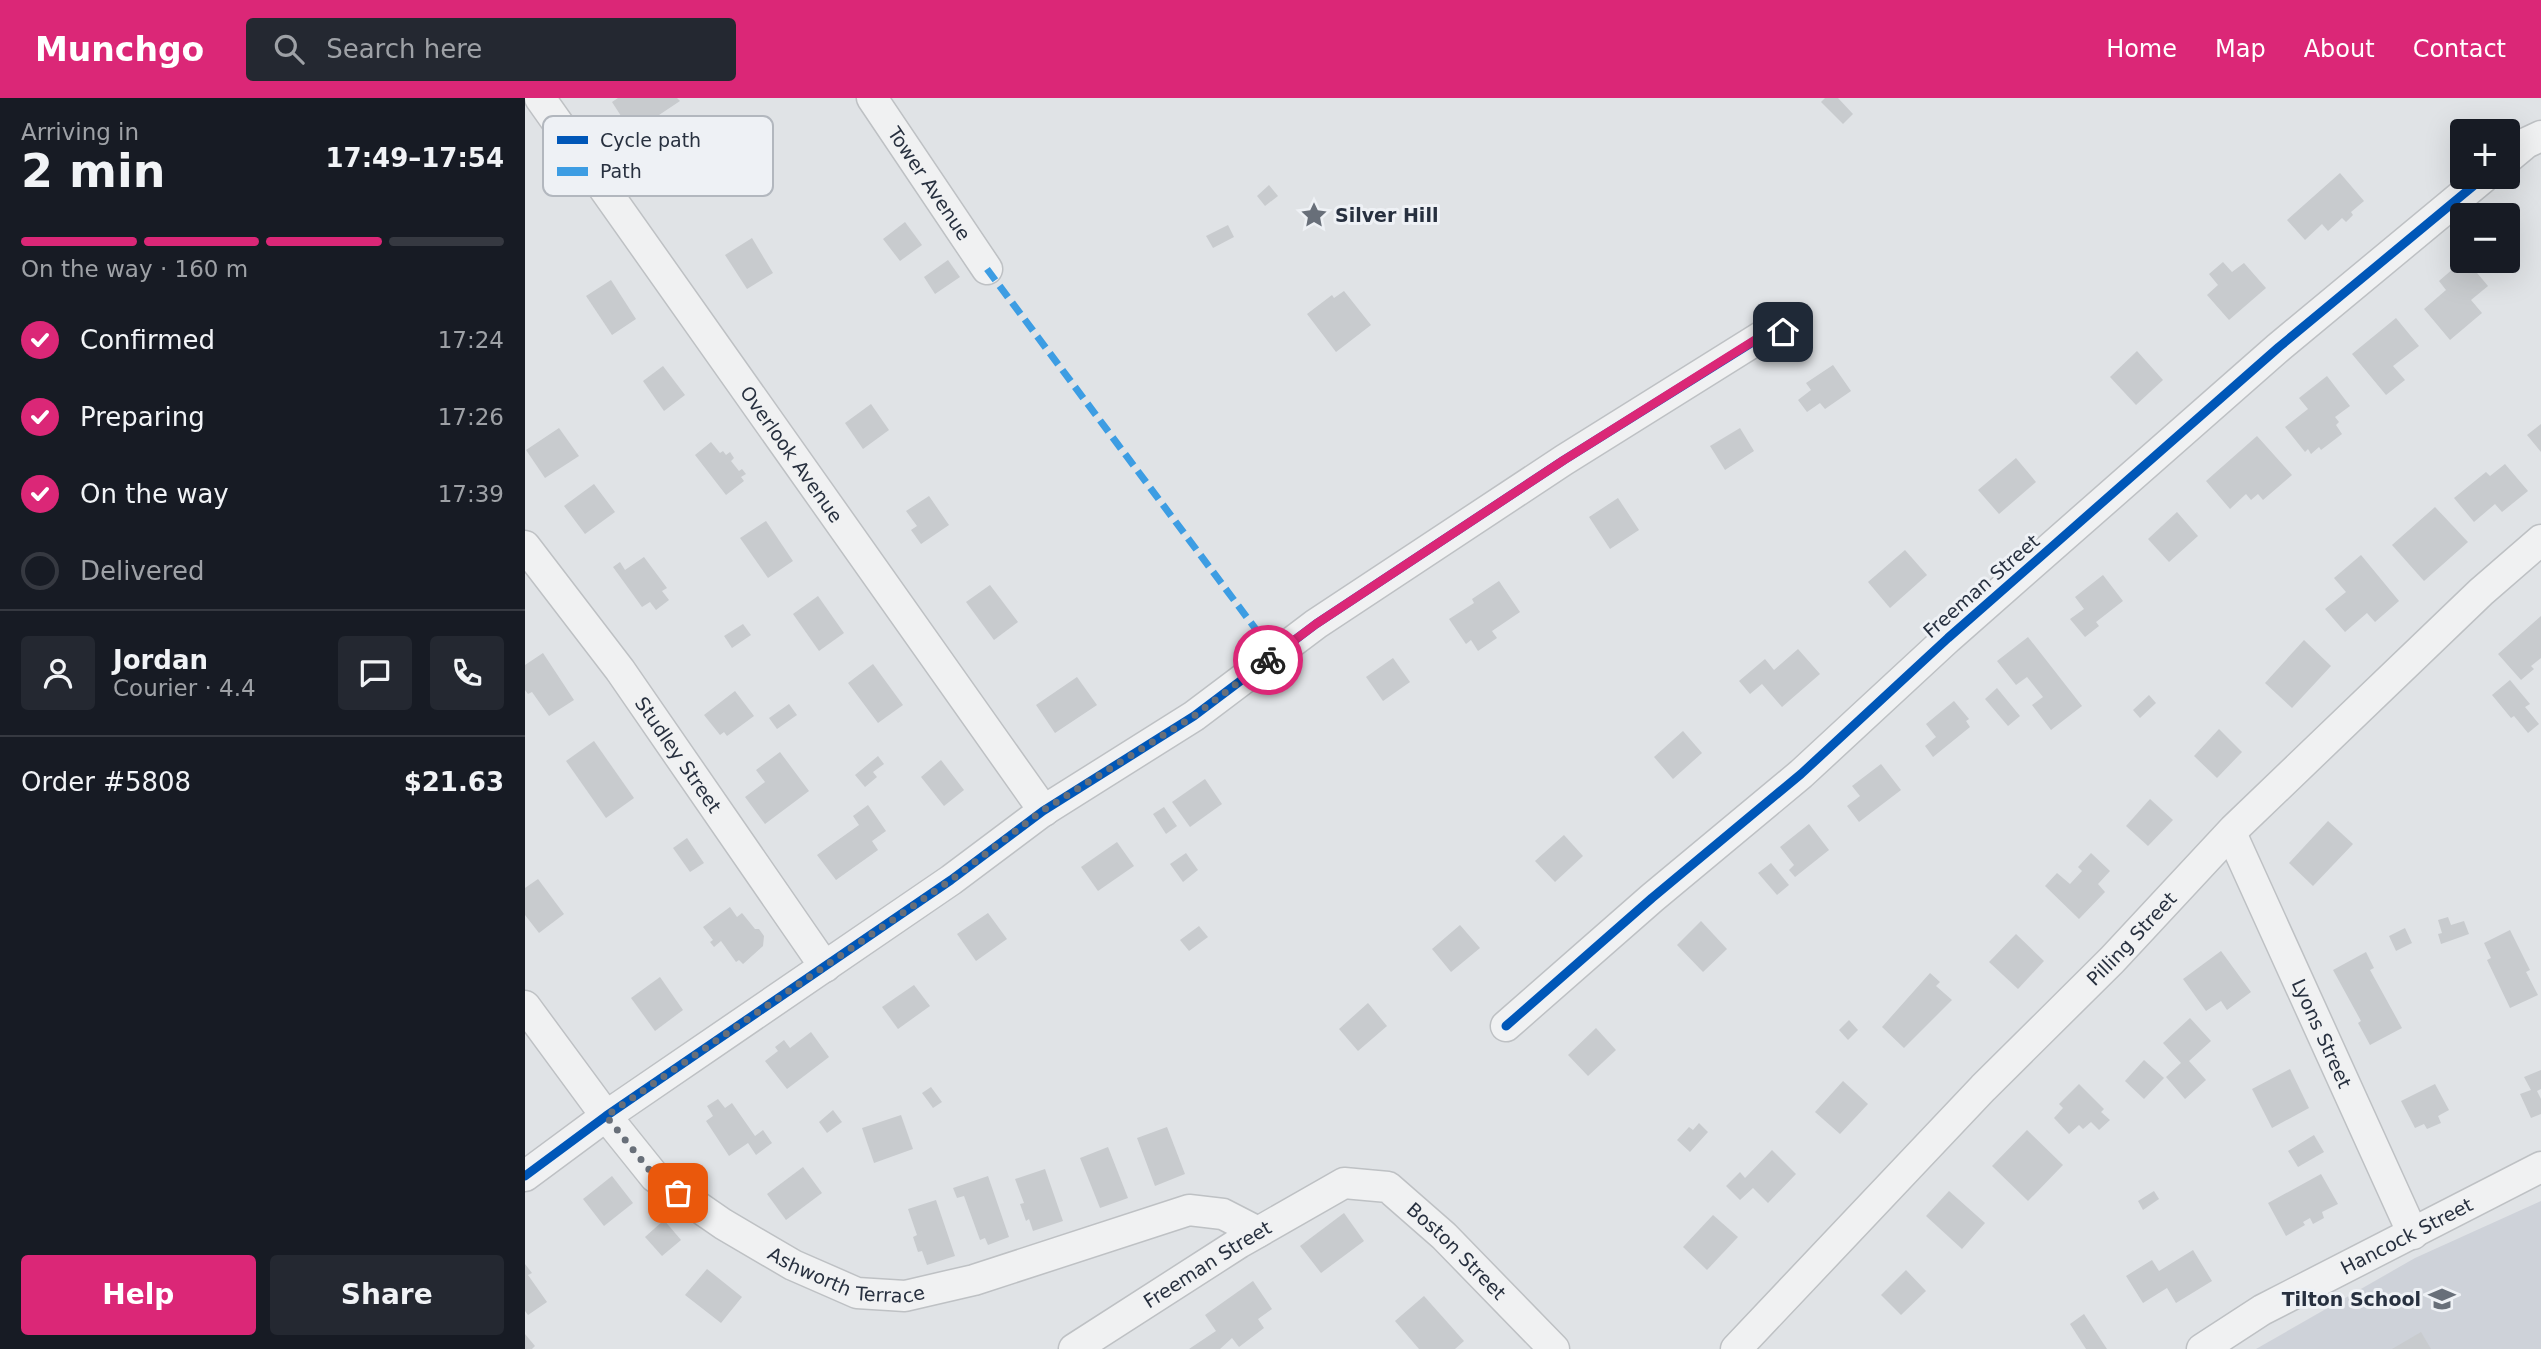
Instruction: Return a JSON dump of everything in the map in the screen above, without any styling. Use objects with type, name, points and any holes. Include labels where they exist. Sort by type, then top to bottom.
[{"type":"street","name":"Overlook Avenue","points":[[540,98],[553,116]]},
{"type":"street","name":"Tower Avenue","points":[[872,98],[987,269]]},
{"type":"street","points":[[2520,148],[2541,136]]},
{"type":"street","name":"Freeman Street","points":[[1506,1026],[1652,898],[1801,774],[1948,638],[2279,347],[2470,189]]},
{"type":"street","name":"Overlook Avenue","points":[[609,196],[1044,811]]},
{"type":"street","points":[[525,1176],[606,1116],[951,880],[1044,811],[1194,716],[1316,624],[1564,460],[1763,335],[1783,332]]},
{"type":"street","name":"Pilling Street","points":[[1736,1349],[1983,1088],[2112,960],[2231,832],[2481,592],[2541,540]]},
{"type":"street","name":"Studley Street","points":[[525,546],[620,670],[825,967]]},
{"type":"street","name":"Lyons Street","points":[[2231,832],[2413,1234]]},
{"type":"street","name":"Ashworth Terrace","points":[[525,1006],[655,1177],[723,1224],[793,1265],[857,1293],[905,1296],[974,1280],[1189,1210],[1223,1214],[1258,1232]]},
{"type":"street","name":"Hancock Street","points":[[2202,1349],[2262,1310],[2541,1167]]},
{"type":"street","name":"Freeman Street","points":[[1073,1349],[1258,1232],[1344,1183]]},
{"type":"street","name":"Boston Street","points":[[1344,1183],[1388,1187],[1444,1236],[1554,1349]]},
{"type":"shaded area","name":"Tilton School","points":[[2541,1201],[2541,1349],[2256,1349],[2415,1258]]},
{"type":"building","points":[[618,98],[677,98],[680,101],[658,116],[621,116],[612,102]]},
{"type":"building","points":[[1825,98],[1838,98],[1853,114],[1843,124],[1821,102]]},
{"type":"building","points":[[2340,173],[2364,201],[2351,212],[2353,215],[2346,222],[2342,218],[2328,231],[2322,224],[2305,240],[2287,220]]},
{"type":"building","points":[[1269,185],[1278,196],[1265,206],[1257,196]]},
{"type":"building","points":[[905,222],[922,245],[900,261],[883,239]]},
{"type":"building","points":[[1228,225],[1234,237],[1213,248],[1206,236]]},
{"type":"building","points":[[752,238],[773,273],[747,289],[725,255]]},
{"type":"building","points":[[948,260],[960,277],[935,294],[924,277]]},
{"type":"building","points":[[2223,262],[2232,272],[2244,263],[2266,288],[2229,320],[2207,295],[2218,285],[2209,274]]},
{"type":"building","points":[[2450,271],[2477,273],[2488,286],[2471,300],[2482,313],[2450,340],[2424,309],[2446,290],[2439,281]]},
{"type":"building","points":[[611,280],[636,319],[612,335],[586,296]]},
{"type":"building","points":[[1344,291],[1371,325],[1336,352],[1307,314],[1332,295],[1334,298]]},
{"type":"building","points":[[2396,318],[2419,346],[2393,366],[2405,380],[2386,395],[2352,354]]},
{"type":"building","points":[[2137,351],[2163,380],[2136,405],[2110,377]]},
{"type":"building","points":[[1833,365],[1851,391],[1825,409],[1820,403],[1807,412],[1798,400],[1811,390],[1806,383]]},
{"type":"building","points":[[663,366],[685,395],[664,411],[643,381]]},
{"type":"building","points":[[2327,376],[2350,406],[2335,417],[2339,422],[2336,425],[2342,434],[2311,454],[2308,449],[2305,452],[2285,427],[2308,409],[2299,398]]},
{"type":"building","points":[[871,404],[889,430],[863,449],[845,423]]},
{"type":"building","points":[[2541,424],[2541,452],[2527,435]]},
{"type":"building","points":[[559,428],[579,456],[545,478],[526,450]]},
{"type":"building","points":[[1740,428],[1754,451],[1725,470],[1710,446]]},
{"type":"building","points":[[2257,436],[2292,475],[2263,500],[2258,494],[2251,500],[2246,494],[2230,509],[2206,481]]},
{"type":"building","points":[[711,442],[720,453],[723,451],[726,455],[730,452],[734,458],[731,461],[739,471],[742,469],[746,474],[741,477],[744,481],[726,495],[695,455]]},
{"type":"building","points":[[2016,458],[2036,482],[1999,514],[1978,490]]},
{"type":"building","points":[[2505,464],[2528,491],[2502,512],[2495,504],[2474,522],[2454,498],[2486,472],[2490,476]]},
{"type":"building","points":[[594,484],[615,512],[585,534],[564,506]]},
{"type":"building","points":[[929,496],[949,525],[921,544],[911,530],[917,526],[906,511]]},
{"type":"building","points":[[1618,498],[1639,530],[1610,549],[1589,517]]},
{"type":"building","points":[[2435,507],[2468,542],[2424,581],[2392,545]]},
{"type":"building","points":[[2177,512],[2198,536],[2169,562],[2148,539]]},
{"type":"building","points":[[766,521],[793,561],[768,578],[740,538]]},
{"type":"building","points":[[1905,550],[1927,575],[1890,608],[1868,582]]},
{"type":"building","points":[[2361,555],[2399,601],[2375,622],[2367,613],[2345,632],[2325,609],[2346,592],[2334,578]]},
{"type":"building","points":[[644,557],[667,588],[662,591],[669,600],[656,610],[650,602],[642,607],[613,567],[620,562],[625,570]]},
{"type":"building","points":[[2103,575],[2123,601],[2096,622],[2099,626],[2085,637],[2070,619],[2084,609],[2075,597]]},
{"type":"building","points":[[1499,581],[1520,612],[1492,631],[1497,638],[1478,651],[1471,640],[1466,644],[1449,619],[1474,603],[1472,599]]},
{"type":"building","points":[[990,585],[1018,622],[994,640],[966,602]]},
{"type":"building","points":[[818,596],[844,633],[819,651],[793,614]]},
{"type":"building","points":[[2541,616],[2541,658],[2531,666],[2534,669],[2521,680],[2498,654]]},
{"type":"building","points":[[743,624],[751,635],[732,648],[724,636]]},
{"type":"building","points":[[2028,637],[2082,706],[2051,730],[2032,705],[2043,697],[2027,677],[2016,685],[1997,661]]},
{"type":"building","points":[[2304,640],[2331,666],[2292,708],[2265,683]]},
{"type":"building","points":[[1798,649],[1820,674],[1782,707],[1762,684],[1750,694],[1739,681],[1765,659],[1774,670]]},
{"type":"building","points":[[543,653],[574,700],[549,716],[532,692],[528,694],[525,690],[525,665]]},
{"type":"building","points":[[1393,658],[1410,682],[1383,701],[1366,677]]},
{"type":"building","points":[[873,664],[903,705],[878,723],[848,683]]},
{"type":"building","points":[[1077,677],[1097,705],[1055,733],[1036,705]]},
{"type":"building","points":[[2510,680],[2530,704],[2525,707],[2539,724],[2528,733],[2492,695]]},
{"type":"building","points":[[1997,688],[2020,716],[2008,726],[1985,699]]},
{"type":"building","points":[[735,691],[754,716],[727,736],[724,732],[720,735],[704,715]]},
{"type":"building","points":[[2149,695],[2156,703],[2140,718],[2133,710]]},
{"type":"building","points":[[1954,701],[1969,719],[1966,721],[1970,727],[1933,757],[1925,746],[1936,737],[1926,724]]},
{"type":"building","points":[[789,704],[797,715],[777,729],[769,718]]},
{"type":"building","points":[[2219,729],[2242,752],[2217,778],[2194,756]]},
{"type":"building","points":[[1683,731],[1702,753],[1673,779],[1654,757]]},
{"type":"building","points":[[594,741],[634,798],[606,818],[566,761]]},
{"type":"building","points":[[780,752],[809,791],[765,824],[745,797],[765,782],[756,770]]},
{"type":"building","points":[[878,756],[884,764],[873,772],[877,777],[865,787],[855,775]]},
{"type":"building","points":[[941,760],[964,790],[944,806],[921,777]]},
{"type":"building","points":[[1881,764],[1901,790],[1859,822],[1847,806],[1860,796],[1852,786]]},
{"type":"building","points":[[1205,779],[1222,804],[1190,827],[1172,802]]},
{"type":"building","points":[[2150,799],[2173,820],[2148,846],[2126,826]]},
{"type":"building","points":[[868,805],[886,831],[872,841],[878,850],[836,880],[817,855],[859,825],[853,816]]},
{"type":"building","points":[[1164,807],[1177,826],[1166,834],[1153,814]]},
{"type":"building","points":[[2328,821],[2353,844],[2313,886],[2289,863]]},
{"type":"building","points":[[1809,824],[1829,850],[1795,877],[1789,870],[1794,865],[1780,847]]},
{"type":"building","points":[[1564,835],[1583,856],[1555,882],[1535,861]]},
{"type":"building","points":[[687,838],[704,863],[690,872],[673,848]]},
{"type":"building","points":[[1117,842],[1134,866],[1098,891],[1081,867]]},
{"type":"building","points":[[1186,853],[1198,870],[1183,882],[1170,864]]},
{"type":"building","points":[[2091,853],[2110,871],[2098,884],[2105,892],[2079,919],[2045,886],[2057,873],[2070,884],[2082,871],[2078,867]]},
{"type":"building","points":[[1771,863],[1789,885],[1777,895],[1758,873]]},
{"type":"building","points":[[538,879],[564,914],[539,933],[525,915],[525,888]]},
{"type":"building","points":[[730,907],[737,917],[742,913],[764,936],[763,946],[743,964],[739,960],[736,962],[721,941],[714,947],[710,942],[713,940],[703,927]]},
{"type":"building","points":[[988,913],[1007,939],[976,961],[957,934]]},
{"type":"building","points":[[2448,917],[2451,925],[2464,921],[2469,934],[2441,944],[2438,934],[2442,933],[2438,920]]},
{"type":"building","points":[[1701,921],[1727,949],[1703,972],[1677,945]]},
{"type":"building","points":[[1460,925],[1480,948],[1451,972],[1432,949]]},
{"type":"building","points":[[1199,926],[1208,937],[1189,951],[1180,940]]},
{"type":"building","points":[[2405,928],[2412,943],[2396,951],[2389,936]]},
{"type":"building","points":[[2510,930],[2530,970],[2526,972],[2538,995],[2510,1008],[2487,960],[2491,958],[2484,943]]},
{"type":"building","points":[[2016,934],[2044,961],[2018,989],[1989,962]]},
{"type":"building","points":[[2221,951],[2251,992],[2227,1010],[2221,1001],[2206,1011],[2183,979]]},
{"type":"building","points":[[2366,952],[2374,968],[2370,970],[2402,1028],[2370,1045],[2358,1023],[2361,1021],[2333,970]]},
{"type":"building","points":[[1930,973],[1940,982],[1936,986],[1952,1000],[1904,1048],[1882,1027]]},
{"type":"building","points":[[660,977],[683,1010],[655,1031],[631,998]]},
{"type":"building","points":[[914,985],[930,1006],[898,1029],[882,1007]]},
{"type":"building","points":[[1368,1003],[1387,1026],[1358,1051],[1339,1029]]},
{"type":"building","points":[[2190,1018],[2211,1041],[2189,1061],[2206,1080],[2185,1099],[2166,1077],[2181,1063],[2163,1043]]},
{"type":"building","points":[[1849,1020],[1858,1030],[1848,1040],[1839,1030]]},
{"type":"building","points":[[1596,1028],[1616,1050],[1588,1076],[1568,1055]]},
{"type":"building","points":[[811,1032],[829,1057],[787,1089],[765,1061],[778,1051],[775,1047],[784,1040],[790,1048]]},
{"type":"building","points":[[2144,1060],[2164,1078],[2144,1099],[2125,1081]]},
{"type":"building","points":[[2290,1069],[2309,1108],[2272,1128],[2252,1089]]},
{"type":"building","points":[[2541,1070],[2541,1089],[2537,1091],[2541,1099],[2541,1114],[2531,1118],[2520,1094],[2531,1090],[2524,1077]]},
{"type":"building","points":[[1843,1081],[1868,1104],[1840,1134],[1815,1112]]},
{"type":"building","points":[[2079,1084],[2104,1109],[2101,1112],[2110,1120],[2099,1130],[2091,1122],[2083,1129],[2079,1125],[2069,1134],[2054,1118],[2063,1108],[2059,1104]]},
{"type":"building","points":[[2435,1084],[2449,1110],[2438,1116],[2441,1123],[2427,1129],[2424,1124],[2415,1128],[2401,1101]]},
{"type":"building","points":[[931,1087],[942,1102],[933,1108],[922,1093]]},
{"type":"building","points":[[718,1099],[725,1108],[732,1103],[755,1136],[763,1130],[772,1143],[756,1155],[748,1143],[729,1156],[706,1121],[713,1116],[707,1106]]},
{"type":"building","points":[[833,1110],[842,1122],[827,1133],[819,1122]]},
{"type":"building","points":[[901,1115],[913,1149],[874,1163],[862,1128]]},
{"type":"building","points":[[1699,1123],[1708,1132],[1690,1152],[1677,1140],[1689,1127],[1693,1130]]},
{"type":"building","points":[[1167,1127],[1185,1174],[1155,1186],[1137,1138]]},
{"type":"building","points":[[2027,1130],[2063,1165],[2028,1201],[1992,1166]]},
{"type":"building","points":[[2314,1135],[2324,1152],[2298,1167],[2288,1151]]},
{"type":"building","points":[[1108,1147],[1128,1198],[1100,1208],[1080,1158]]},
{"type":"building","points":[[1772,1150],[1796,1174],[1768,1203],[1753,1188],[1740,1200],[1726,1186],[1740,1172],[1745,1178]]},
{"type":"building","points":[[803,1167],[822,1193],[786,1220],[767,1194]]},
{"type":"building","points":[[1045,1169],[1063,1221],[1033,1231],[1020,1204],[1024,1203],[1015,1179]]},
{"type":"building","points":[[2321,1174],[2338,1204],[2322,1212],[2324,1218],[2313,1224],[2310,1218],[2303,1222],[2305,1225],[2286,1236],[2268,1203]]},
{"type":"building","points":[[612,1176],[633,1203],[604,1226],[583,1199]]},
{"type":"building","points":[[988,1176],[1009,1237],[988,1245],[985,1238],[980,1240],[964,1196],[957,1198],[953,1188]]},
{"type":"building","points":[[1949,1191],[1985,1223],[1962,1249],[1926,1216]]},
{"type":"building","points":[[2154,1191],[2159,1199],[2143,1210],[2138,1201]]},
{"type":"building","points":[[936,1200],[955,1256],[927,1265],[922,1251],[918,1252],[913,1237],[917,1235],[908,1209]]},
{"type":"building","points":[[1344,1213],[1364,1241],[1321,1273],[1300,1246]]},
{"type":"building","points":[[1713,1215],[1738,1237],[1707,1270],[1683,1247]]},
{"type":"building","points":[[664,1220],[681,1240],[662,1256],[645,1237]]},
{"type":"building","points":[[2193,1250],[2212,1281],[2176,1303],[2167,1288],[2143,1303],[2126,1276],[2152,1260],[2159,1271]]},
{"type":"building","points":[[525,1264],[532,1273],[528,1275],[547,1302],[528,1315],[525,1311]]},
{"type":"building","points":[[707,1269],[742,1297],[721,1323],[685,1295]]},
{"type":"building","points":[[1906,1270],[1926,1291],[1901,1315],[1881,1295]]},
{"type":"building","points":[[1253,1281],[1272,1309],[1258,1319],[1264,1328],[1239,1347],[1232,1338],[1220,1349],[1189,1349],[1216,1331],[1205,1315]]},
{"type":"building","points":[[1424,1296],[1464,1341],[1455,1349],[1419,1349],[1395,1321]]},
{"type":"building","points":[[2084,1314],[2107,1349],[2086,1349],[2070,1324]]},
{"type":"building","points":[[2421,1332],[2431,1349],[2392,1349]]},
{"type":"building","points":[[525,1334],[535,1346],[532,1349],[525,1349]]},
{"type":"marked path","points":[[987,269],[1275,655]]},
{"type":"cycle path","points":[[1506,1026],[1652,898],[1801,774],[1948,638],[2279,347],[2470,189]]},
{"type":"cycle path","points":[[525,1176],[606,1116],[951,880],[1043,811],[1194,716],[1316,624],[1564,460],[1764,335],[1783,332]]},
{"type":"way so far","points":[[678,1193],[655,1177],[606,1116],[951,880],[1042,811],[1194,716],[1268,660]]},
{"type":"place","name":"Silver Hill","points":[[1314,215]]},
{"type":"place","name":"Tilton School","points":[[2442,1299]]},
{"type":"route","points":[[1268,660],[1316,624],[1564,460],[1763,335],[1783,332]]}]
